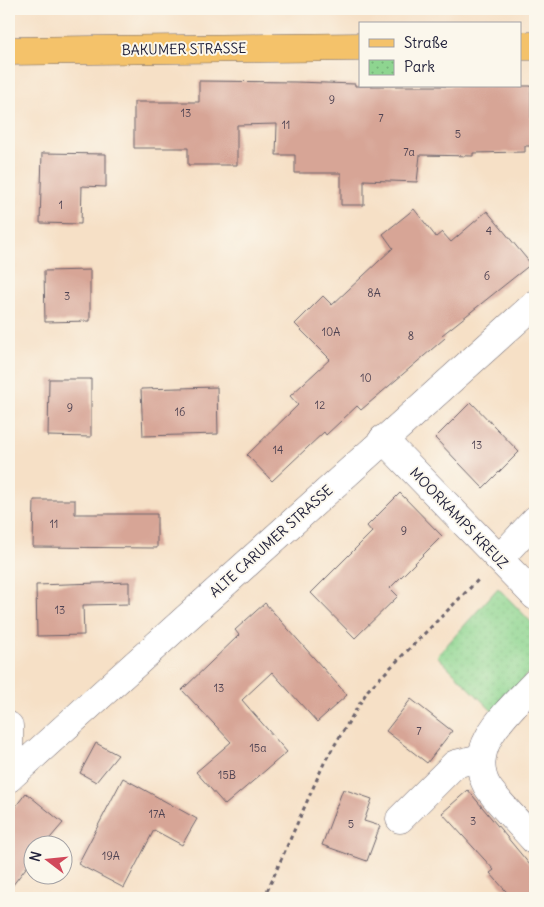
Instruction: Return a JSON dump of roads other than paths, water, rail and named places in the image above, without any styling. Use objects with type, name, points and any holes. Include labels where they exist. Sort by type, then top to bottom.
[{"type":"main road","points":[[522,46],[535,46]]},
{"type":"main road","name":"BAKUMER STRASSE","points":[[9,51],[359,48]]},
{"type":"street","name":"ALTE CARUMER STRASSE","points":[[9,778],[535,304]]},
{"type":"street","name":"MOORKAMPS KREUZ","points":[[383,439],[535,596]]},
{"type":"street","points":[[499,559],[535,520]]},
{"type":"street","points":[[535,683],[494,727],[480,758],[487,786],[535,841]]},
{"type":"street","points":[[9,726],[9,778]]},
{"type":"street","points":[[400,819],[455,764],[480,758]]}]
